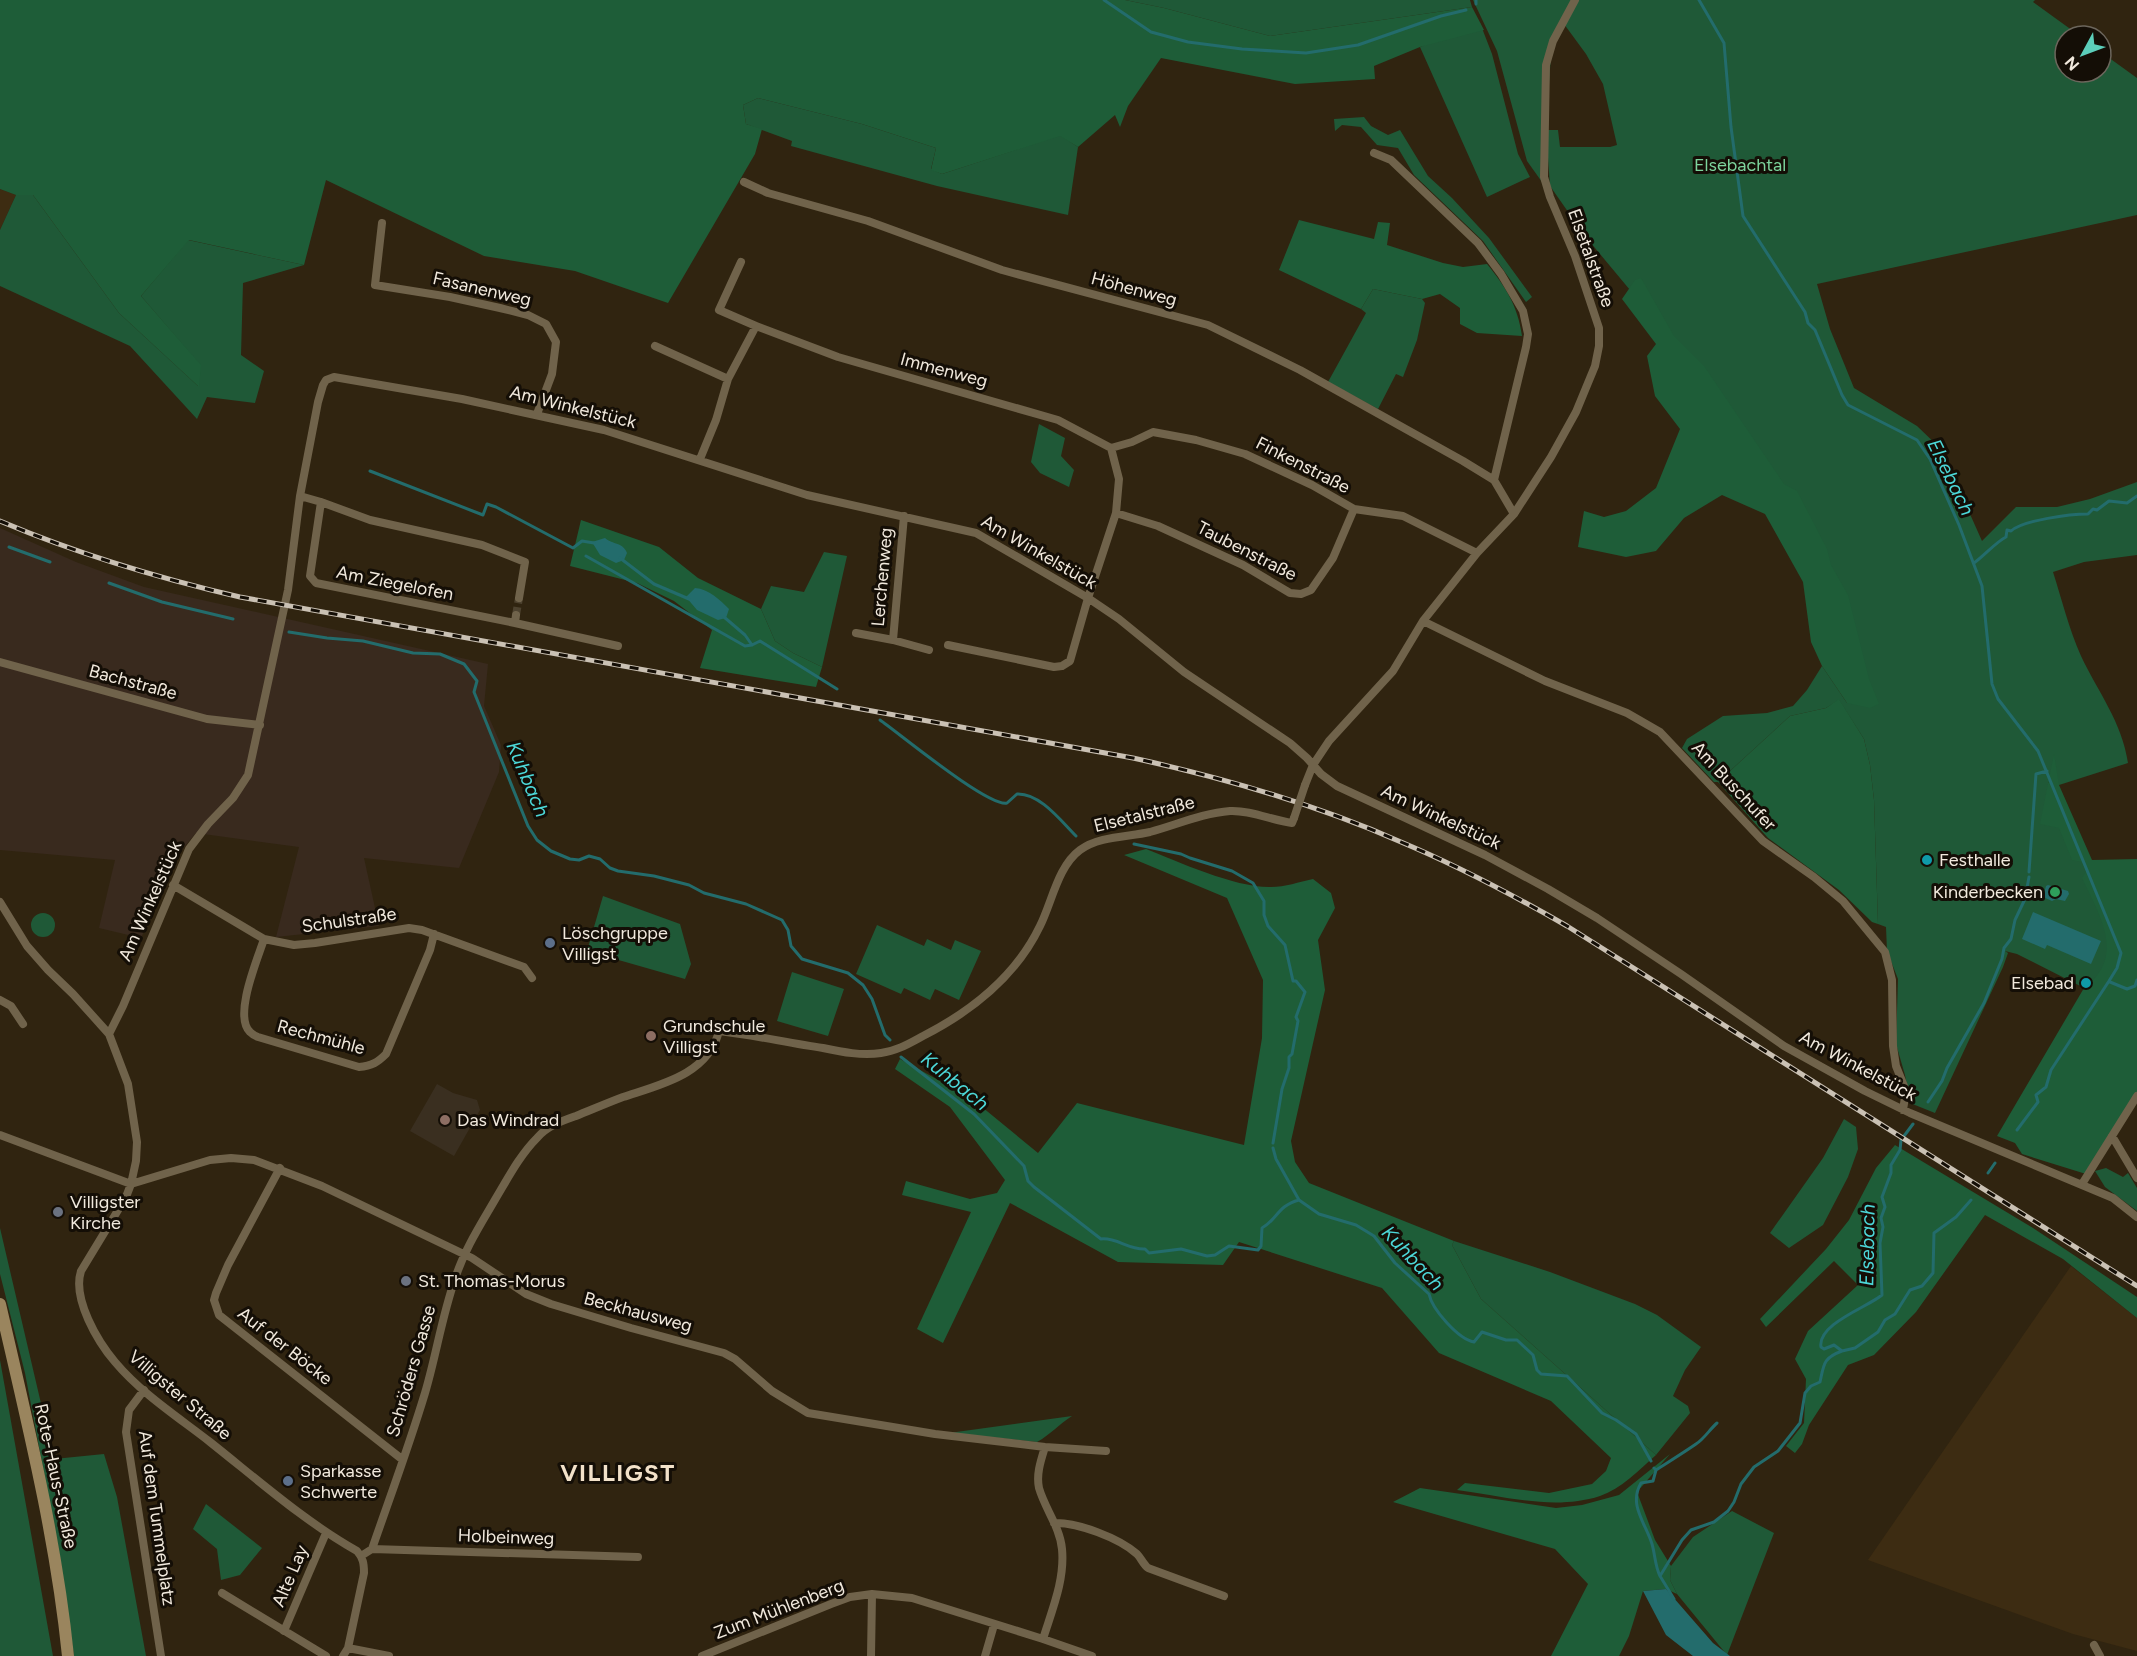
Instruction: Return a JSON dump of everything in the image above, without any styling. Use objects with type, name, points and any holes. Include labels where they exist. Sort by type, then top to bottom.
[{"type":"main road","name":"Rote-Haus-Straße","points":[[0,1304],[44,1493],[62,1599],[68,1656]]},
{"type":"street","name":"Elsetalstraße","points":[[719,1031],[748,1034],[857,1054],[883,1053],[901,1048],[953,1020],[996,987],[1032,940],[1062,874],[1074,855],[1082,849],[1102,841],[1149,832],[1224,812],[1242,812],[1293,820],[1313,765],[1329,741],[1393,671],[1423,621],[1477,554],[1514,514],[1551,457],[1576,412],[1595,366],[1599,346],[1599,328],[1575,256],[1544,177],[1546,65],[1553,41],[1575,0]]},
{"type":"street","points":[[1374,153],[1391,160],[1478,243],[1523,311],[1528,334],[1526,347],[1494,480],[1514,514]]},
{"type":"street","name":"Höhenweg","points":[[744,182],[768,192],[868,221],[1002,270],[1208,326],[1300,370],[1454,455],[1494,480]]},
{"type":"street","name":"Fasanenweg","points":[[382,223],[375,285],[500,308],[528,315],[546,324],[556,342],[552,374],[537,414]]},
{"type":"street","name":"Immenweg","points":[[741,262],[719,310],[838,357],[1058,420],[1111,448]]},
{"type":"street","points":[[700,459],[716,420],[728,379],[756,326]]},
{"type":"street","points":[[655,346],[728,379]]},
{"type":"street","name":"Am Winkelstück","points":[[109,1034],[189,849],[243,784],[250,768],[288,590],[300,496],[318,402],[326,380],[334,377],[537,414],[604,430],[807,495],[976,532],[1088,598],[1119,619],[1184,672],[1295,747],[1321,774],[1337,786],[1485,855],[1548,889],[1597,918],[1810,1062],[1903,1110],[2113,1198],[2137,1217]]},
{"type":"street","name":"Finkenstraße","points":[[1111,448],[1153,432],[1196,440],[1245,454],[1312,485],[1354,509],[1403,516],[1477,554]]},
{"type":"street","points":[[948,645],[1054,667],[1062,666],[1070,661],[1116,513],[1119,479],[1111,448]]},
{"type":"street","points":[[300,496],[370,519],[482,545],[525,562],[519,598]]},
{"type":"street","name":"Am Ziegelofen","points":[[321,502],[310,576],[316,583],[515,619],[618,646]]},
{"type":"street","name":"Taubenstraße","points":[[1116,513],[1158,526],[1243,565],[1290,593],[1301,594],[1311,590],[1333,558],[1354,509]]},
{"type":"street","name":"Lerchenweg","points":[[893,640],[904,516]]},
{"type":"street","name":"Am Buschufer","points":[[1423,621],[1545,681],[1627,713],[1660,732],[1763,841],[1843,901],[1885,951],[1892,980],[1893,1046],[1896,1066],[1906,1091],[1903,1110]]},
{"type":"street","name":"Lerchenweg","points":[[856,633],[929,650]]},
{"type":"street","name":"Bachstraße","points":[[0,662],[207,718],[260,725]]},
{"type":"street","name":"Schulstraße","points":[[172,885],[264,939],[294,945],[409,928],[434,934],[524,967],[532,978]]},
{"type":"street","name":"Villigster Straße","points":[[0,902],[27,946],[109,1034],[128,1084],[137,1142],[131,1184],[126,1197],[78,1279],[81,1300],[102,1344],[122,1369],[144,1390],[326,1533],[357,1551],[361,1556]]},
{"type":"street","name":"Rechmühle","points":[[264,939],[244,1009],[245,1023],[249,1032],[258,1037],[359,1067],[369,1067],[386,1054],[430,950],[434,934]]},
{"type":"street","points":[[0,1000],[11,1006],[23,1024]]},
{"type":"street","name":"Schröders Gasse","points":[[372,1549],[425,1393],[454,1279],[464,1255],[526,1150],[544,1131],[556,1123],[667,1083],[685,1074],[702,1060],[713,1046],[719,1031]]},
{"type":"street","points":[[2082,1184],[2137,1096]]},
{"type":"street","points":[[0,1134],[131,1184]]},
{"type":"street","points":[[2112,1136],[2137,1178]]},
{"type":"street","name":"Beckhausweg","points":[[131,1184],[210,1160],[231,1158],[255,1160],[322,1186],[472,1258],[519,1290],[551,1304],[724,1353],[735,1359],[772,1391],[808,1413],[934,1434],[1045,1447],[1106,1451]]},
{"type":"street","name":"Auf der Böcke","points":[[280,1168],[228,1265],[214,1300],[216,1308],[219,1315],[403,1460]]},
{"type":"street","name":"Auf dem Tummelplatz","points":[[144,1390],[129,1410],[126,1432],[161,1656]]},
{"type":"street","points":[[1043,1639],[1059,1590],[1063,1566],[1062,1546],[1039,1487],[1038,1471],[1045,1447]]},
{"type":"street","points":[[1054,1522],[1072,1524],[1102,1535],[1138,1555],[1148,1568],[1224,1596]]},
{"type":"street","name":"Alte Lay","points":[[284,1631],[326,1533]]},
{"type":"street","points":[[372,1549],[361,1556],[364,1573],[345,1652],[389,1656]]},
{"type":"street","name":"Holbeinweg","points":[[372,1549],[638,1557]]},
{"type":"street","name":"Alte Lay","points":[[222,1593],[326,1656]]},
{"type":"street","points":[[871,1656],[872,1594]]},
{"type":"street","name":"Zum Mühlenberg","points":[[702,1656],[850,1597],[872,1594],[912,1598],[1092,1656]]},
{"type":"street","points":[[985,1656],[994,1625]]},
{"type":"street","points":[[2094,1645],[2100,1656]]},
{"type":"shaded area","points":[[0,189],[16,195],[0,230]]},
{"type":"shaded area","points":[[0,528],[76,562],[144,587],[488,664],[484,706],[501,745],[499,772],[459,868],[364,858],[379,926],[276,937],[299,847],[196,833],[179,853],[141,938],[99,928],[115,860],[0,850]]},
{"type":"shaded area","name":"Das Windrad","points":[[437,1084],[453,1093],[477,1100],[480,1110],[454,1156],[410,1131]]},
{"type":"shaded area","points":[[2071,1266],[2137,1318],[2137,1651],[2073,1634],[1868,1560]]},
{"type":"green space","points":[[0,0],[1125,0],[1270,36],[1472,7],[1484,30],[1420,47],[1374,66],[1375,79],[1295,84],[1161,58],[1128,106],[1120,127],[1115,115],[1078,147],[1060,136],[942,174],[931,170],[936,148],[862,124],[758,98],[743,105],[746,124],[762,129],[755,154],[668,303],[575,271],[484,256],[326,180],[304,265],[189,240],[141,296],[201,365],[199,387],[119,313],[33,195],[16,195],[0,189]]},
{"type":"green space","points":[[1125,0],[1470,0],[1472,7],[1270,36]]},
{"type":"green space","points":[[1473,0],[1573,0],[1552,41],[1542,182],[1527,161],[1497,51]]},
{"type":"green space","name":"Elsebachtal","points":[[1577,0],[2035,0],[2033,2],[2063,24],[2053,24],[2053,84],[2113,84],[2113,61],[2137,78],[2137,215],[1817,284],[1830,329],[1854,388],[1917,426],[1941,449],[1982,541],[2016,507],[2057,507],[2090,499],[2137,482],[2137,555],[2084,562],[2053,572],[2077,646],[2121,734],[2128,763],[2059,785],[2048,782],[2089,859],[2127,955],[2090,991],[2017,954],[2005,951],[2008,953],[2003,967],[1935,1113],[1910,1103],[1896,1044],[1898,979],[1887,951],[1886,927],[1878,924],[1874,800],[1870,765],[1864,739],[1839,700],[1826,708],[1790,716],[1718,782],[1714,782],[1682,748],[1687,739],[1723,716],[1767,713],[1793,706],[1807,690],[1822,666],[1847,703],[1815,543],[1635,296],[1585,236],[1550,186],[1546,130],[1558,130],[1560,147],[1617,145],[1603,84],[1586,54],[1564,24]]},
{"type":"green space","points":[[1480,23],[1492,54],[1518,154],[1530,177],[1487,197],[1420,47]]},
{"type":"green space","points":[[758,98],[862,124],[936,148],[931,169],[942,174],[1060,135],[1078,147],[1068,215],[937,186],[791,146],[792,141],[746,124],[743,105]]},
{"type":"green space","points":[[1364,117],[1371,126],[1388,135],[1400,130],[1428,176],[1489,238],[1532,297],[1526,302],[1483,241],[1414,175],[1398,148],[1377,145],[1361,127],[1342,125],[1335,131],[1334,119]]},
{"type":"green space","points":[[16,195],[33,195],[119,313],[198,386],[200,365],[141,296],[188,240],[304,265],[243,283],[241,355],[264,371],[255,403],[207,397],[197,419],[130,346],[0,286],[0,230]]},
{"type":"green space","points":[[1299,220],[1374,239],[1378,222],[1390,223],[1387,245],[1463,267],[1487,264],[1510,297],[1522,336],[1477,333],[1460,324],[1460,308],[1440,294],[1422,299],[1373,289],[1361,309],[1279,270]]},
{"type":"green space","points":[[1641,278],[1674,336],[1704,366],[1784,484],[1797,491],[1827,549],[1831,565],[1848,595],[1869,679],[1879,704],[1870,708],[1847,703],[1822,666],[1811,642],[1803,582],[1765,514],[1722,495],[1684,518],[1656,551],[1626,557],[1578,547],[1584,511],[1604,517],[1626,511],[1656,488],[1680,429],[1655,396],[1647,356],[1656,344],[1622,299],[1635,280]]},
{"type":"green space","points":[[1373,289],[1422,299],[1425,303],[1417,340],[1403,377],[1396,374],[1378,409],[1328,382],[1366,313],[1361,309]]},
{"type":"green space","points":[[1039,424],[1065,438],[1061,456],[1074,470],[1069,487],[1040,473],[1031,462]]},
{"type":"green space","points":[[581,520],[659,547],[698,578],[761,609],[775,641],[822,667],[816,687],[700,668],[712,630],[674,601],[637,583],[570,566]]},
{"type":"green space","points":[[824,552],[847,556],[822,667],[775,641],[761,609],[771,586],[804,592]]},
{"type":"green space","points":[[1839,699],[1864,739],[1870,765],[1874,800],[1878,924],[1872,922],[1839,890],[1768,838],[1718,782],[1790,716],[1826,708]]},
{"type":"green space","points":[[2054,754],[2059,785],[2092,860],[2137,859],[2137,1092],[2086,1174],[2022,1154],[2015,1143],[1997,1136],[2084,988],[2097,976],[2104,963],[2107,949],[2106,935],[2096,906],[2082,878],[2086,872],[2082,862],[2072,860],[2059,828],[2040,824]]},
{"type":"green space","points":[[1146,849],[1241,883],[1276,887],[1313,879],[1331,893],[1335,908],[1318,940],[1325,990],[1291,1141],[1295,1162],[1309,1183],[1454,1241],[1452,1245],[1481,1299],[1656,1455],[1622,1484],[1600,1496],[1565,1502],[1528,1501],[1457,1490],[1465,1483],[1549,1493],[1592,1484],[1606,1471],[1611,1458],[1551,1401],[1439,1353],[1382,1288],[1239,1242],[1223,1265],[1118,1262],[1010,1203],[943,1343],[917,1329],[971,1212],[902,1195],[906,1181],[970,1199],[997,1193],[1005,1180],[950,1107],[895,1069],[900,1059],[971,1098],[1038,1153],[1077,1103],[1244,1145],[1262,1038],[1263,980],[1227,898],[1124,855]]},
{"type":"green space","points":[[603,896],[680,924],[691,964],[685,979],[587,951]]},
{"type":"green space","points":[[43,913],[48,914],[54,920],[54,930],[48,936],[43,937],[38,936],[32,930],[31,925],[32,920],[38,914]]},
{"type":"green space","points":[[877,925],[924,946],[927,939],[951,950],[955,940],[981,951],[959,1000],[935,989],[930,1000],[904,988],[901,994],[856,974]]},
{"type":"green space","points":[[792,972],[844,989],[828,1036],[777,1021]]},
{"type":"green space","points":[[1844,1119],[1856,1127],[1858,1149],[1848,1177],[1823,1225],[1789,1248],[1770,1233],[1823,1158]]},
{"type":"green space","points":[[1895,1145],[2033,1228],[2137,1297],[2137,1318],[2063,1259],[1985,1215],[1916,1312],[1874,1355],[1848,1365],[1809,1425],[1802,1444],[1795,1453],[1786,1446],[1804,1423],[1806,1379],[1795,1359],[1808,1331],[1858,1285],[1834,1261],[1766,1327],[1760,1319],[1826,1249],[1849,1220],[1876,1168]]},
{"type":"green space","points":[[2106,1168],[2123,1177],[2128,1173],[2137,1188],[2137,1211],[2105,1187],[2095,1171]]},
{"type":"green space","points":[[0,1228],[54,1459],[104,1454],[117,1497],[146,1656],[74,1656],[61,1563],[25,1373],[0,1274]]},
{"type":"green space","points":[[1454,1241],[1550,1272],[1635,1304],[1657,1315],[1701,1347],[1685,1370],[1673,1396],[1688,1406],[1690,1413],[1656,1455],[1481,1299],[1452,1245]]},
{"type":"green space","points":[[0,1360],[53,1656],[0,1656]]},
{"type":"green space","points":[[1072,1416],[1037,1442],[949,1433]]},
{"type":"green space","points":[[1670,1454],[1637,1492],[1655,1540],[1671,1566],[1670,1580],[1677,1594],[1666,1589],[1643,1591],[1629,1636],[1619,1656],[1551,1656],[1588,1584],[1555,1549],[1393,1502],[1420,1488],[1556,1508],[1582,1505],[1619,1495]]},
{"type":"green space","points":[[206,1504],[262,1548],[240,1575],[221,1580],[217,1549],[193,1529]]},
{"type":"green space","points":[[1732,1511],[1774,1533],[1727,1655],[1677,1594],[1670,1580],[1671,1566],[1693,1537]]},
{"type":"water","points":[[605,538],[625,549],[627,553],[624,560],[616,563],[600,555],[592,542]]},
{"type":"water","points":[[695,588],[710,593],[726,606],[729,609],[726,618],[718,620],[697,610],[686,597]]},
{"type":"water","name":"Kinderbecken","points":[[2048,885],[2068,891],[2069,894],[2065,901],[2056,899],[2052,901],[2043,897]]},
{"type":"water","points":[[2033,912],[2101,941],[2091,964],[2047,945],[2045,949],[2022,939]]},
{"type":"water","points":[[1666,1589],[1713,1643],[1730,1656],[1693,1656],[1666,1635],[1643,1591]]},
{"type":"waterway","points":[[1104,0],[1151,32],[1188,42],[1242,49],[1306,53],[1358,45],[1441,16],[1466,10]]},
{"type":"waterway","name":"Elsebach","points":[[1699,0],[1724,43],[1731,127],[1743,216],[1805,312],[1808,323],[1815,330],[1848,405],[1917,440],[1930,459],[1959,525],[1982,586],[1992,684],[1998,699],[2038,751],[2121,953],[2117,968],[2051,1070],[2046,1087],[2036,1095],[2038,1102],[2017,1130]]},
{"type":"waterway","points":[[370,471],[483,515],[487,504],[496,507],[573,548],[582,541],[594,543]]},
{"type":"waterway","points":[[1974,563],[2006,537],[2007,530],[2011,531],[2048,518],[2088,514],[2109,501],[2127,503],[2137,496]]},
{"type":"waterway","name":"Kuhbach","points":[[9,547],[50,562]]},
{"type":"waterway","points":[[586,556],[745,646],[752,645]]},
{"type":"waterway","points":[[620,558],[654,584],[689,599]]},
{"type":"waterway","name":"Kuhbach","points":[[109,583],[162,602],[233,619]]},
{"type":"waterway","points":[[724,617],[745,635],[752,645],[760,641],[837,689]]},
{"type":"waterway","name":"Kuhbach","points":[[289,632],[363,641],[413,653],[440,654],[464,664],[477,681],[474,692],[528,826],[537,840],[551,851],[570,859],[579,860],[589,856],[600,859],[610,868],[618,871],[654,876],[689,885],[704,893],[746,904],[782,920],[788,930],[791,946],[802,959],[848,973],[863,985],[872,999],[885,1035],[890,1040]]},
{"type":"waterway","points":[[880,720],[982,794],[1007,803],[1017,794],[1034,798],[1050,809],[1076,836]]},
{"type":"waterway","name":"Elsebach","points":[[2029,872],[2036,774],[2047,771]]},
{"type":"waterway","points":[[1134,844],[1181,854],[1232,871],[1253,883],[1264,901],[1264,915],[1268,926],[1285,945],[1293,981],[1296,981],[1305,992],[1296,1017],[1298,1021],[1292,1054],[1289,1057],[1289,1068],[1282,1089],[1273,1143]]},
{"type":"waterway","name":"Elsebach","points":[[1928,1102],[1942,1081],[1984,1003],[2002,959],[2004,948],[2011,939],[2015,920],[2025,899],[2029,877]]},
{"type":"waterway","points":[[2110,982],[2127,989],[2135,986],[2137,980]]},
{"type":"waterway","name":"Kuhbach","points":[[901,1057],[974,1114],[1024,1166],[1028,1181],[1034,1187],[1101,1239],[1145,1249],[1149,1253],[1181,1249],[1207,1256],[1215,1255],[1229,1246],[1258,1250],[1261,1246],[1262,1228],[1282,1209],[1299,1200],[1319,1214],[1356,1225],[1374,1236],[1395,1263],[1429,1294],[1440,1315],[1461,1335],[1474,1342],[1482,1332],[1506,1340],[1517,1340],[1533,1355],[1537,1370],[1541,1374],[1567,1376],[1602,1413],[1636,1434],[1651,1461]]},
{"type":"waterway","name":"Elsebach","points":[[1674,1599],[1660,1576],[1682,1540],[1691,1530],[1714,1522],[1728,1511],[1741,1484],[1754,1467],[1778,1451],[1800,1423],[1805,1393],[1811,1386],[1820,1382],[1828,1359],[1842,1351],[1834,1345],[1824,1349],[1821,1347],[1822,1339],[1827,1331],[1845,1317],[1882,1295],[1880,1243],[1883,1227],[1881,1218],[1885,1207],[1882,1197],[1891,1173],[1891,1165],[1900,1150],[1901,1140],[1913,1124]]},
{"type":"waterway","points":[[1273,1148],[1276,1159],[1299,1200]]},
{"type":"waterway","points":[[1988,1173],[1995,1163]]},
{"type":"waterway","points":[[1842,1351],[1855,1348],[1878,1332],[1885,1320],[1895,1314],[1910,1290],[1922,1286],[1933,1273],[1934,1233],[1956,1217],[1971,1200]]},
{"type":"waterway","points":[[1656,1470],[1699,1442],[1717,1423]]},
{"type":"waterway","name":"Kuhbach","points":[[1654,1468],[1656,1470],[1653,1481],[1641,1483],[1636,1499],[1639,1514],[1652,1544],[1660,1576]]},
{"type":"tunnel","points":[[516,615],[519,598]]},
{"type":"railway","points":[[0,521],[118,564],[240,597],[1133,758],[1235,783],[1336,816],[1443,861],[1567,926],[2137,1286]]},
{"type":"place","name":"Festhalle","points":[[1927,860]]},
{"type":"place","name":"Kinderbecken","points":[[2055,892]]},
{"type":"place","name":"Löschgruppe Villigst","points":[[550,943]]},
{"type":"place","name":"Elsebad","points":[[2086,983]]},
{"type":"place","name":"Grundschule Villigst","points":[[651,1036]]},
{"type":"place","name":"Das Windrad","points":[[445,1120]]},
{"type":"place","name":"Villigster Kirche","points":[[58,1212]]},
{"type":"place","name":"St. Thomas-Morus","points":[[406,1281]]},
{"type":"place","name":"Sparkasse Schwerte","points":[[288,1481]]},
{"type":"district","name":"VILLIGST","points":[[618,1473]]}]
